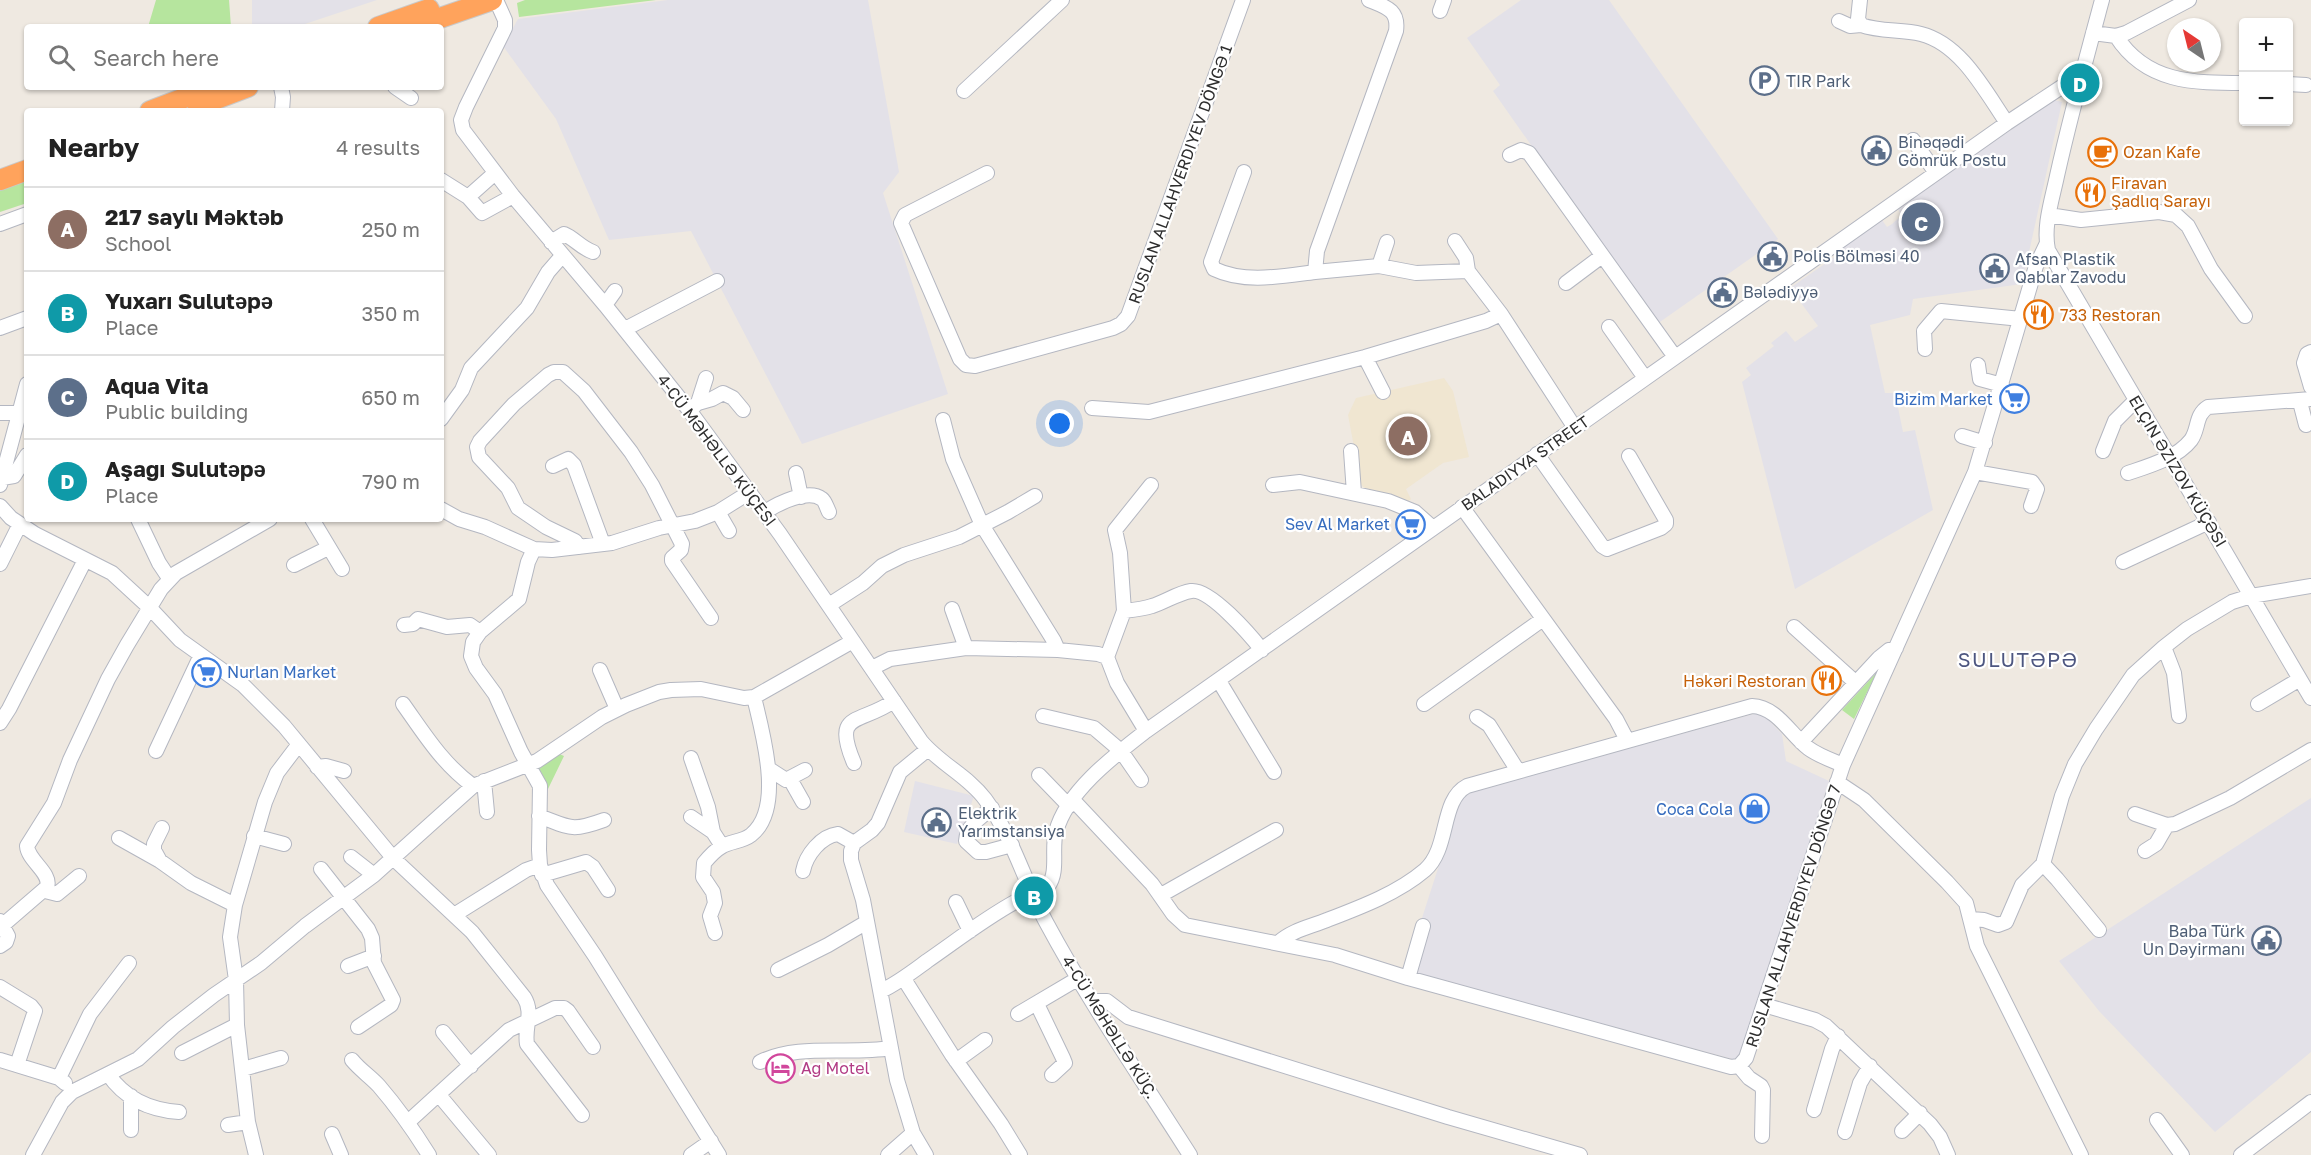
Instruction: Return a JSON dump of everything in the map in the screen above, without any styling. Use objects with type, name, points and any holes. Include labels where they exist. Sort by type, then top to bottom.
[{"type":"highway","points":[[386,24],[454,0]]},
{"type":"highway","points":[[423,24],[492,0]]},
{"type":"highway","points":[[158,108],[205,90]]},
{"type":"highway","points":[[192,108],[240,90]]},
{"type":"highway","points":[[0,165],[24,157]]},
{"type":"highway","points":[[0,180],[24,171]]},
{"type":"street","name":"4-CÜ MƏHƏLLƏ KÜÇESI","points":[[496,0],[505,20],[505,28],[466,107],[461,125],[467,137],[562,256],[693,406],[928,749],[973,785],[992,808],[1012,845],[1034,896]]},
{"type":"street","points":[[964,91],[1062,0]]},
{"type":"street","name":"RUSLAN ALLAHVERDIYEV DÖNGƏ 1","points":[[987,173],[905,215],[901,224],[960,359],[966,365],[975,366],[1121,324],[1128,315],[1243,0]]},
{"type":"street","points":[[1315,272],[1317,251],[1396,31],[1396,16],[1393,10],[1369,0]]},
{"type":"street","points":[[1860,0],[1858,19],[1861,25]]},
{"type":"street","points":[[2047,243],[2049,215],[2102,0]]},
{"type":"street","points":[[2093,33],[2116,36],[2126,33],[2189,0]]},
{"type":"street","points":[[1839,21],[1851,26],[1861,25],[1920,34],[1946,45],[1981,84],[2007,123]]},
{"type":"street","points":[[2116,36],[2127,53],[2134,59],[2168,77],[2204,83],[2239,83]]},
{"type":"street","name":"BALADIYYA STREET","points":[[1034,896],[1043,891],[1053,875],[1055,835],[1071,803],[1102,767],[1146,730],[1219,681],[2007,123],[2058,89],[2080,83]]},
{"type":"street","points":[[2293,84],[2306,85]]},
{"type":"street","points":[[282,90],[282,108]]},
{"type":"street","points":[[399,90],[411,98]]},
{"type":"street","points":[[1913,140],[1936,173]]},
{"type":"street","points":[[1510,155],[1521,150],[1529,153],[1675,357]]},
{"type":"street","points":[[1244,172],[1211,262],[1214,269],[1257,278],[1379,266],[1416,273],[1468,271]]},
{"type":"street","points":[[468,197],[495,173]]},
{"type":"street","points":[[444,182],[468,197],[482,213],[513,196]]},
{"type":"street","points":[[2049,215],[2081,220],[2159,212],[2176,215],[2188,226],[2211,268],[2245,316]]},
{"type":"street","points":[[0,224],[24,215]]},
{"type":"street","points":[[551,242],[564,234],[581,248],[593,252]]},
{"type":"street","points":[[1455,241],[1466,258],[1468,271],[1501,314],[1575,428]]},
{"type":"street","points":[[1379,266],[1387,242]]},
{"type":"street","name":"RUSLAN ALLAHVERDIYEV DÖNGƏ 7","points":[[1039,775],[1071,803],[1161,896],[1173,914],[1185,925],[1335,955],[1408,978],[1731,1067],[1739,1066],[1746,1058],[1843,765],[1975,472],[2036,266],[2047,243]]},
{"type":"street","name":"ELÇIN ƏZIZOV KÜÇƏSI","points":[[2047,243],[2051,256],[2311,698]]},
{"type":"street","points":[[444,415],[462,390],[471,368],[527,308],[548,272],[562,256]]},
{"type":"street","points":[[1566,283],[1602,256]]},
{"type":"street","points":[[625,329],[717,281]]},
{"type":"street","points":[[605,305],[615,291]]},
{"type":"street","points":[[1925,349],[1924,331],[1941,311],[2021,319]]},
{"type":"street","points":[[1092,408],[1149,412],[1365,357],[1486,321],[1501,314]]},
{"type":"street","points":[[0,328],[24,319]]},
{"type":"street","points":[[1609,327],[1645,378]]},
{"type":"street","points":[[2311,352],[2307,354],[2304,363],[2311,387]]},
{"type":"street","points":[[1365,357],[1383,392]]},
{"type":"street","points":[[1978,365],[1980,379],[2002,385]]},
{"type":"street","points":[[579,547],[575,541],[546,527],[518,508],[507,489],[477,452],[480,441],[514,404],[554,372],[563,372],[584,391],[646,475],[682,544],[681,550],[672,558],[672,561],[711,618]]},
{"type":"street","points":[[693,406],[706,378]]},
{"type":"street","points":[[693,406],[723,393],[733,398],[743,410]]},
{"type":"street","points":[[1,481],[24,395]]},
{"type":"street","points":[[2103,451],[2115,421],[2136,400]]},
{"type":"street","points":[[2128,474],[2170,456],[2191,440],[2200,413],[2208,407],[2305,400],[2306,425]]},
{"type":"street","points":[[0,413],[19,413]]},
{"type":"street","points":[[943,420],[953,459],[982,525],[1058,650]]},
{"type":"street","points":[[1962,436],[1985,442]]},
{"type":"street","points":[[1351,451],[1353,493]]},
{"type":"street","points":[[1537,454],[1602,546],[1607,549],[1666,524],[1666,520],[1629,456]]},
{"type":"street","points":[[554,466],[568,459],[574,465],[603,544]]},
{"type":"street","points":[[1,481],[14,476],[24,460]]},
{"type":"street","points":[[1975,472],[2032,482],[2037,489],[2031,506]]},
{"type":"street","points":[[796,473],[801,497]]},
{"type":"street","points":[[1273,485],[1300,482],[1353,493],[1404,507],[1422,517],[1433,528]]},
{"type":"street","points":[[1146,730],[1117,682],[1107,657],[1124,611],[1120,554],[1115,530],[1151,485]]},
{"type":"street","points":[[444,511],[534,549],[552,550],[621,542],[673,525],[695,521],[718,512],[750,492]]},
{"type":"street","points":[[829,605],[863,583],[882,566],[904,555],[959,537],[1035,496]]},
{"type":"street","points":[[765,512],[782,501],[801,497],[818,497],[823,500],[829,512]]},
{"type":"street","points":[[0,506],[10,518],[20,524],[112,573],[180,640],[243,685],[270,710],[394,859],[454,915],[488,951],[530,1009],[527,1044],[582,1115]]},
{"type":"street","points":[[1462,507],[1616,719],[1627,740]]},
{"type":"street","points":[[718,512],[729,531]]},
{"type":"street","points":[[139,522],[159,563],[169,578]]},
{"type":"street","points":[[0,946],[6,942],[8,936],[2,923],[45,891],[49,883],[30,855],[27,846],[54,803],[70,760],[108,679],[150,608],[169,578],[265,522]]},
{"type":"street","points":[[314,522],[342,568]]},
{"type":"street","points":[[2123,562],[2209,522]]},
{"type":"street","points":[[0,564],[20,524]]},
{"type":"street","points":[[294,565],[328,548]]},
{"type":"street","points":[[534,549],[528,562],[519,598],[480,632],[474,642],[471,656],[476,668],[495,694],[541,789],[539,816],[541,870],[558,903],[595,956],[719,1155]]},
{"type":"street","points":[[0,723],[85,560]]},
{"type":"street","points":[[1971,919],[2003,925],[2022,885],[2043,864],[2062,796],[2075,764],[2133,675],[2187,629],[2232,602],[2251,596],[2311,586]]},
{"type":"street","points":[[1124,611],[1150,607],[1190,591],[1198,591],[1208,595],[1262,650]]},
{"type":"street","points":[[409,607],[418,619],[447,627],[470,625],[480,632]]},
{"type":"street","points":[[952,609],[966,648]]},
{"type":"street","points":[[404,626],[413,624],[418,619]]},
{"type":"street","points":[[1424,704],[1543,619]]},
{"type":"street","points":[[1794,627],[1855,682]]},
{"type":"street","points":[[33,1155],[62,1102],[72,1092],[138,1059],[173,1027],[261,963],[304,926],[374,876],[479,783],[565,751],[602,717],[617,709],[671,690],[701,689],[744,698],[754,697],[853,641]]},
{"type":"street","points":[[2164,647],[2174,673],[2179,716]]},
{"type":"street","points":[[872,668],[890,659],[966,648],[1058,650],[1107,657]]},
{"type":"street","points":[[1801,742],[1884,653],[1896,648]]},
{"type":"street","points":[[156,751],[201,655]]},
{"type":"street","points":[[600,670],[617,709]]},
{"type":"street","points":[[2258,704],[2300,679]]},
{"type":"street","points":[[1219,681],[1274,772]]},
{"type":"street","points":[[715,933],[710,916],[715,903],[713,892],[703,876],[704,863],[722,846],[741,840],[759,826],[767,806],[769,769],[767,747],[754,697]]},
{"type":"street","points":[[854,763],[846,743],[845,729],[849,723],[882,709],[894,701]]},
{"type":"street","points":[[403,704],[453,771],[479,783],[487,812]]},
{"type":"street","points":[[1278,943],[1291,933],[1355,909],[1399,888],[1414,878],[1434,861],[1456,794],[1467,786],[1752,706],[1761,706],[1770,710],[1815,753],[1843,765]]},
{"type":"street","points":[[1043,716],[1094,728],[1121,751],[1141,780]]},
{"type":"street","points":[[1477,717],[1490,725],[1518,771]]},
{"type":"street","points":[[256,1155],[248,1122],[237,1024],[236,980],[230,937],[235,905],[265,802],[277,773],[299,744]]},
{"type":"street","points":[[922,1152],[913,1133],[897,1080],[863,900],[850,851],[854,843],[872,830],[878,822],[900,772],[928,749]]},
{"type":"street","points":[[2135,814],[2167,825],[2175,824],[2230,798],[2311,750]]},
{"type":"street","points":[[691,758],[708,807],[713,832],[722,846]]},
{"type":"street","points":[[317,767],[326,766],[344,771]]},
{"type":"street","points":[[769,769],[786,780],[805,770]]},
{"type":"street","points":[[790,779],[802,802]]},
{"type":"street","points":[[1837,782],[1864,800],[1966,903],[1977,946],[2080,1155]]},
{"type":"street","points":[[992,808],[970,826],[966,841],[978,852],[1012,845]]},
{"type":"street","points":[[539,816],[571,828],[581,828],[604,820]]},
{"type":"street","points":[[692,817],[705,829],[713,832]]},
{"type":"street","points":[[2145,850],[2156,844],[2167,825]]},
{"type":"street","points":[[160,861],[154,850],[154,844],[162,828]]},
{"type":"street","points":[[1161,896],[1276,830]]},
{"type":"street","points":[[803,871],[809,854],[827,838],[838,834],[854,843]]},
{"type":"street","points":[[254,836],[284,844]]},
{"type":"street","points":[[119,838],[160,861],[191,883],[235,905]]},
{"type":"street","points":[[351,857],[374,876]]},
{"type":"street","points":[[454,915],[526,870],[541,870],[586,862],[593,867],[608,890]]},
{"type":"street","points":[[2043,864],[2098,930]]},
{"type":"street","points":[[321,869],[368,929],[372,938],[376,968],[393,1000],[391,1005],[358,1027]]},
{"type":"street","points":[[45,891],[57,894],[79,876]]},
{"type":"street","points":[[881,991],[904,979],[970,931],[1017,901],[1034,896]]},
{"type":"street","name":"4-CÜ MƏHƏLLƏ KÜÇ.","points":[[1034,896],[1046,922],[1079,978],[1190,1155]]},
{"type":"street","points":[[956,902],[970,931]]},
{"type":"street","points":[[715,903],[730,904]]},
{"type":"street","points":[[778,970],[867,922]]},
{"type":"street","points":[[1408,978],[1423,926]]},
{"type":"street","points":[[348,966],[374,956]]},
{"type":"street","points":[[59,1078],[90,1014],[129,963]]},
{"type":"street","points":[[1018,1014],[1079,978]]},
{"type":"street","points":[[904,979],[1020,1155]]},
{"type":"street","points":[[0,987],[32,1006],[35,1011],[17,1065]]},
{"type":"street","points":[[1093,1001],[1107,1001],[1128,1017],[1448,1117],[1580,1155]]},
{"type":"street","points":[[1037,1004],[1065,1063],[1052,1075]]},
{"type":"street","points":[[1764,1005],[1815,1020],[1826,1026],[1920,1113],[1940,1137],[1948,1155]]},
{"type":"street","points":[[408,1122],[509,1030],[555,1008],[564,1008],[592,1047]]},
{"type":"street","points":[[182,1053],[237,1024]]},
{"type":"street","points":[[443,1032],[471,1066]]},
{"type":"street","points":[[1814,1110],[1838,1036]]},
{"type":"street","points":[[956,1061],[985,1040]]},
{"type":"street","points":[[760,1062],[789,1052],[870,1052],[891,1048]]},
{"type":"street","points":[[243,1069],[281,1058]]},
{"type":"street","points":[[0,1060],[59,1078],[72,1092]]},
{"type":"street","points":[[352,1060],[378,1085],[408,1122],[429,1155]]},
{"type":"street","points":[[1739,1066],[1763,1090],[1762,1136]]},
{"type":"street","points":[[1845,1132],[1860,1083],[1870,1066]]},
{"type":"street","points":[[108,1074],[117,1086],[153,1109],[179,1112]]},
{"type":"street","points":[[439,1095],[489,1155]]},
{"type":"street","points":[[131,1096],[131,1130]]},
{"type":"street","points":[[2241,1155],[2311,1102]]},
{"type":"street","points":[[1902,1131],[1920,1113]]},
{"type":"street","points":[[2157,1120],[2182,1155]]},
{"type":"street","points":[[228,1125],[248,1122]]},
{"type":"street","points":[[888,1155],[913,1133]]},
{"type":"street","points":[[332,1134],[341,1155]]},
{"type":"street","points":[[691,1155],[711,1141]]},
{"type":"shaded area","points":[[252,0],[377,0],[305,24],[252,24]]},
{"type":"shaded area","points":[[668,0],[868,0],[899,172],[883,193],[948,394],[802,444],[691,231],[609,240],[556,119],[503,46],[518,19]]},
{"type":"shaded area","points":[[1521,0],[1609,0],[1778,239],[1657,324],[1493,91],[1500,85],[1467,38]]},
{"type":"shaded area","points":[[2054,100],[2062,102],[2022,284],[1913,299],[1910,315],[1870,325],[1885,393],[1895,393],[1903,432],[1915,430],[1933,510],[1795,589],[1742,382],[1751,375],[1746,368],[1774,346],[1771,343],[1786,331],[1795,342],[1818,326],[1790,288],[1882,220],[1887,227],[1892,224],[1901,216],[1898,208]]},
{"type":"shaded area","points":[[1444,378],[1453,391],[1469,457],[1443,463],[1406,489],[1411,499],[1405,504],[1363,487],[1348,415],[1356,398]]},
{"type":"shaded area","points":[[1761,712],[1782,734],[1786,761],[1829,781],[1740,1061],[1415,973],[1430,921],[1422,918],[1462,794]]},
{"type":"shaded area","name":"Elektrik Yarımstansiya","points":[[915,781],[974,796],[957,844],[904,832]]},
{"type":"shaded area","name":"Baba Türk Un Dəyirmanı","points":[[2311,798],[2311,1052],[2215,1132],[2099,1011],[2059,961]]},
{"type":"green space","points":[[156,0],[229,0],[231,24],[149,24]]},
{"type":"green space","points":[[525,0],[656,0],[519,17],[517,3]]},
{"type":"green space","points":[[24,178],[24,204],[0,212],[0,187]]},
{"type":"green space","points":[[1877,672],[1854,719],[1842,710]]},
{"type":"green space","points":[[557,753],[564,756],[548,789],[535,768]]},
{"type":"place","name":"TIR Park","points":[[1765,81]]},
{"type":"place","name":"Aşağı Sulutəpə","points":[[2080,83]]},
{"type":"place","name":"Binəqədi Gömrük Postu","points":[[1877,151]]},
{"type":"place","name":"Ozan Kafe","points":[[2102,152]]},
{"type":"place","name":"Firavan Şadlıq Sarayı","points":[[2090,192]]},
{"type":"place","name":"Aqua Vita","points":[[1921,222]]},
{"type":"place","name":"Polis Bölməsi 40","points":[[1772,256]]},
{"type":"place","name":"Afsan Plastik Qablar Zavodu","points":[[1994,268]]},
{"type":"place","name":"Bələdiyyə","points":[[1722,292]]},
{"type":"place","name":"733 Restoran","points":[[2039,315]]},
{"type":"place","name":"Bizim Market","points":[[2014,399]]},
{"type":"place","name":"217 saylı Məktəb","points":[[1408,436]]},
{"type":"place","name":"Sev Al Market","points":[[1411,524]]},
{"type":"place","name":"Nurlan Market","points":[[206,672]]},
{"type":"place","name":"Həkəri Restoran","points":[[1827,681]]},
{"type":"place","name":"Coca Cola","points":[[1754,809]]},
{"type":"place","name":"Elektrik Yarımstansiya","points":[[937,822]]},
{"type":"place","name":"Yuxarı Sulutəpə","points":[[1034,896]]},
{"type":"place","name":"Baba Türk Un Dəyirmanı","points":[[2266,940]]},
{"type":"place","name":"Ağ Motel","points":[[780,1068]]},
{"type":"district","name":"SULUTƏPƏ","points":[[2018,660]]}]
